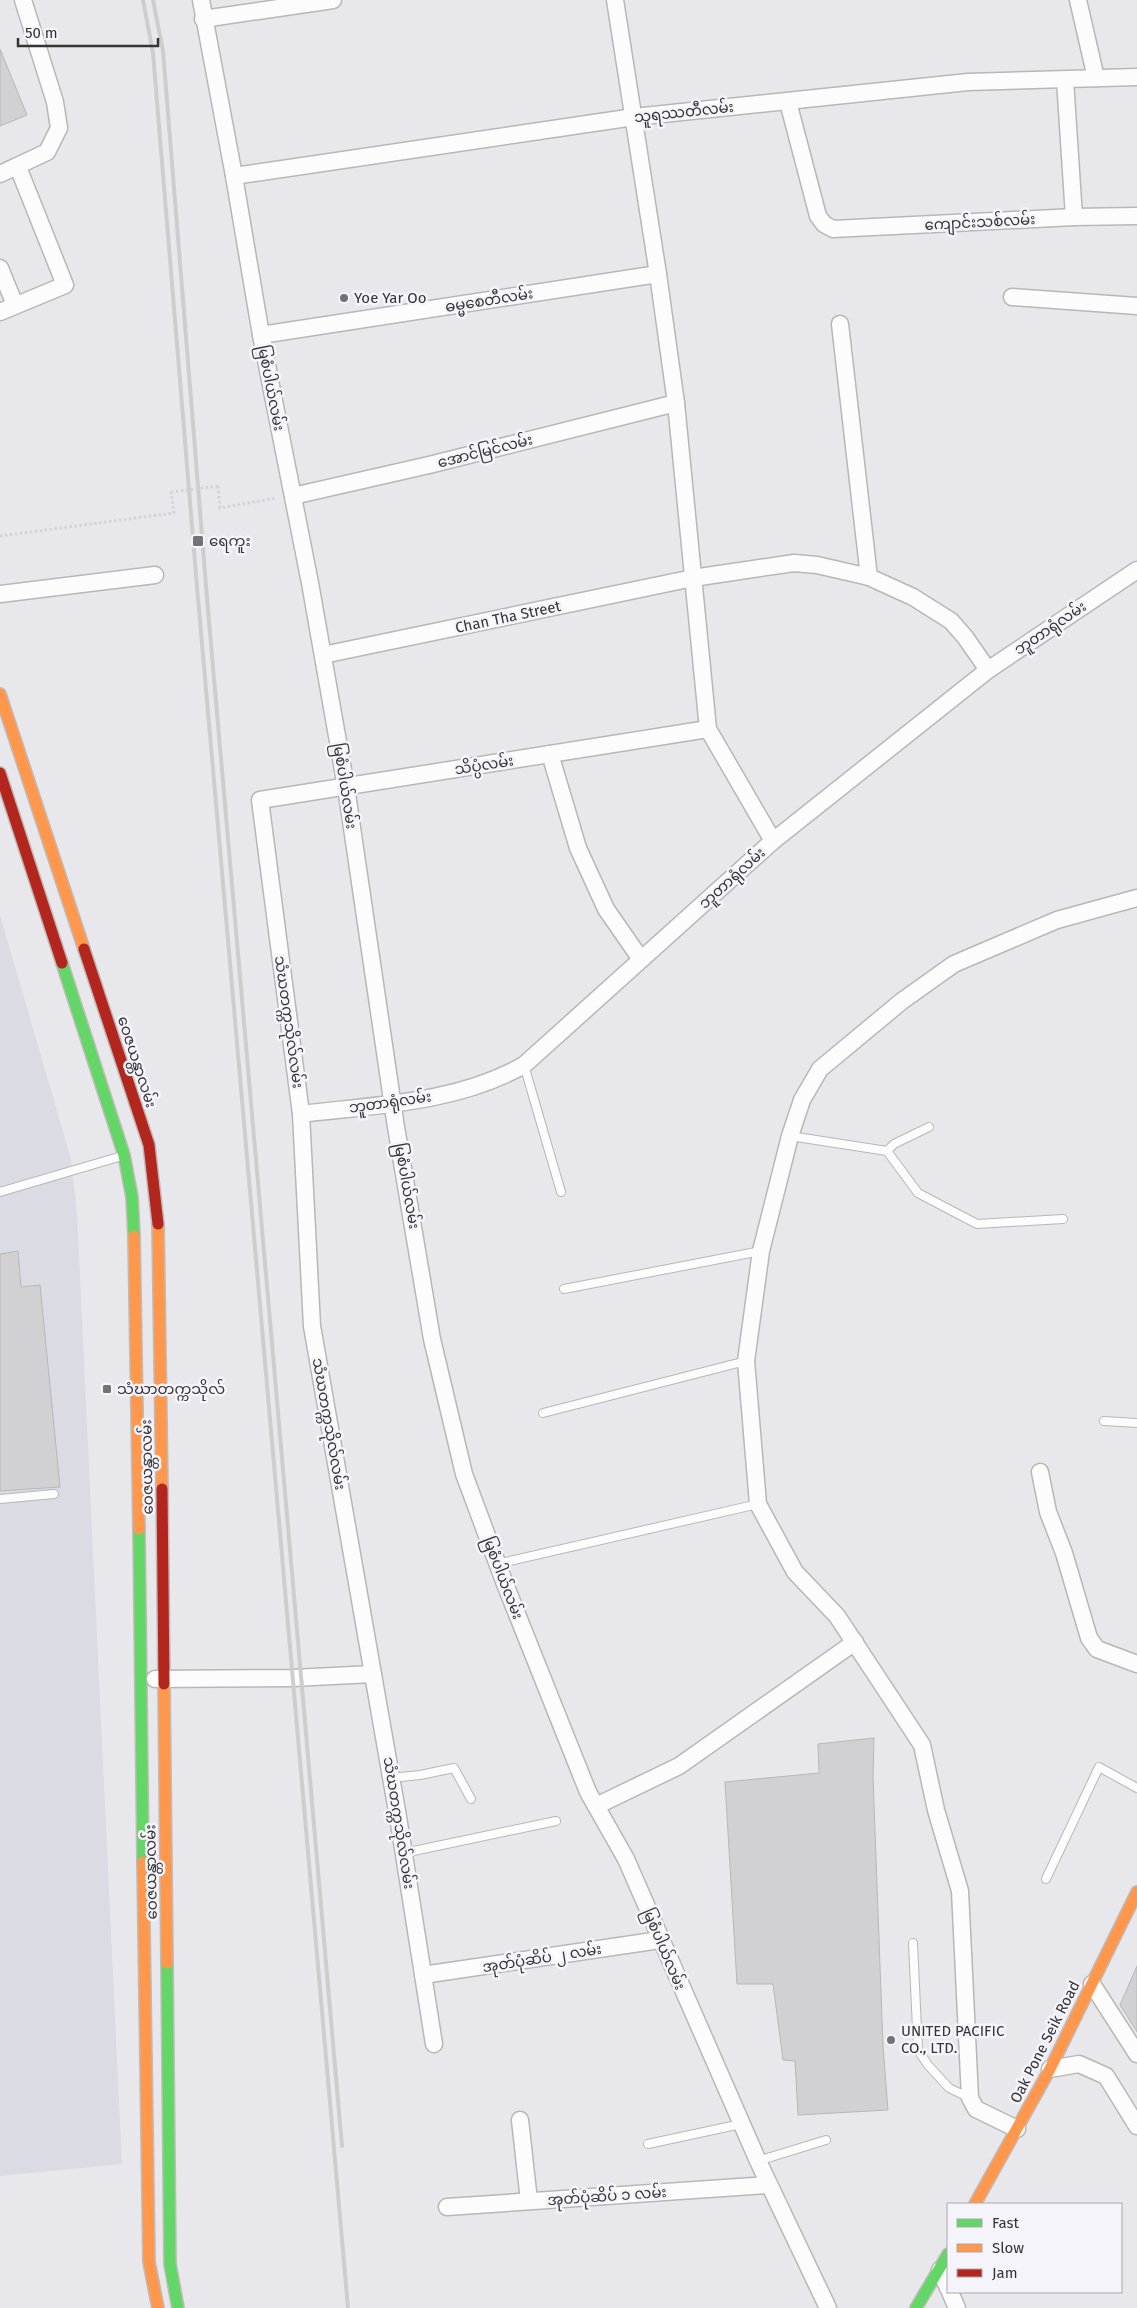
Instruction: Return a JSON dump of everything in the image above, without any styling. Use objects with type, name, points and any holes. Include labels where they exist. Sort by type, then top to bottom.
[{"type":"main road","name":"ဝေဇယန္တာလမ်း","points":[[0,694],[149,1145],[159,1236],[170,2264],[178,2308]]},
{"type":"main road","name":"ဝေဇယန္တာလမ်း","points":[[0,773],[124,1155],[132,1197],[135,1244],[149,2262],[158,2308]]},
{"type":"main road","name":"Oak Pone Seik Road","points":[[976,2203],[1050,2069],[1137,1892]]},
{"type":"main road","points":[[916,2308],[947,2256]]},
{"type":"street","points":[[0,174],[47,152],[59,128],[55,102],[22,0]]},
{"type":"street","name":"မြစံပါယ်လမ်း","points":[[201,0],[261,335],[323,655],[346,787],[393,1103],[432,1339],[464,1474],[497,1564],[585,1783],[626,1859],[768,2185],[828,2308]]},
{"type":"street","points":[[203,19],[333,0]]},
{"type":"street","points":[[615,0],[658,274],[676,403],[708,729],[773,841]]},
{"type":"street","points":[[1078,0],[1096,78]]},
{"type":"street","name":"သူရဿတီလမ်း","points":[[234,176],[634,117],[968,82],[1137,77]]},
{"type":"street","points":[[1065,80],[1074,217]]},
{"type":"street","name":"ကျောင်းသစ်လမ်း","points":[[788,102],[818,216],[824,224],[833,229],[1074,217],[1137,216]]},
{"type":"street","points":[[0,268],[7,309],[65,285],[18,167]]},
{"type":"street","name":"ဓမ္မစေတီလမ်း","points":[[261,335],[658,274]]},
{"type":"street","points":[[1012,297],[1137,306]]},
{"type":"street","points":[[840,324],[869,577]]},
{"type":"street","name":"အောင်မြင်လမ်း","points":[[293,496],[429,465],[676,403]]},
{"type":"street","name":"Chan Tha Street","points":[[323,655],[693,578],[794,563],[817,565],[869,577],[913,597],[951,621],[965,637],[988,670]]},
{"type":"street","name":"ဘူတာရုံလမ်း","points":[[301,1114],[393,1103],[464,1091],[501,1078],[524,1065],[640,958],[773,841],[988,670],[1137,570]]},
{"type":"street","points":[[0,594],[155,575]]},
{"type":"street","name":"သိပ္ပံလမ်း","points":[[260,800],[708,729]]},
{"type":"street","points":[[550,754],[578,848],[606,909],[640,958]]},
{"type":"street","name":"သံဃတက္ကသိုလ်လမ်း","points":[[260,800],[301,1114],[312,1326],[404,1853],[434,2044]]},
{"type":"street","points":[[1017,2129],[976,2109],[970,2098],[960,1892],[936,1810],[922,1745],[837,1616],[795,1572],[758,1504],[746,1361],[761,1251],[790,1136],[802,1100],[820,1069],[902,1001],[954,964],[1057,920],[1137,898]]},
{"type":"street","points":[[1040,1472],[1048,1512],[1064,1553],[1089,1638],[1097,1649],[1137,1664]]},
{"type":"street","points":[[596,1806],[679,1766],[855,1642]]},
{"type":"street","points":[[140,1679],[293,1678],[373,1674]]},
{"type":"street","name":"အုတ်ပုံဆိပ် ၂ လမ်း","points":[[423,1975],[660,1940]]},
{"type":"street","points":[[1092,1984],[1137,2054]]},
{"type":"street","points":[[1050,2069],[1079,2064],[1106,2076],[1137,2126]]},
{"type":"street","points":[[520,2120],[529,2201]]},
{"type":"street","name":"အုတ်ပုံဆိပ် ၁ လမ်း","points":[[446,2207],[768,2185]]},
{"type":"street","points":[[940,2270],[947,2286]]},
{"type":"street","points":[[950,2293],[957,2308]]},
{"type":"lane","points":[[524,1065],[561,1192]]},
{"type":"lane","points":[[887,1151],[894,1144],[929,1128]]},
{"type":"lane","points":[[790,1136],[887,1151],[918,1192],[977,1224],[1063,1219]]},
{"type":"lane","points":[[0,1192],[124,1155]]},
{"type":"lane","points":[[564,1289],[761,1251]]},
{"type":"lane","points":[[543,1413],[746,1361]]},
{"type":"lane","points":[[1104,1421],[1137,1422]]},
{"type":"lane","points":[[0,1500],[54,1494]]},
{"type":"lane","points":[[497,1564],[758,1504]]},
{"type":"lane","points":[[1046,1879],[1099,1767],[1137,1788]]},
{"type":"lane","points":[[391,1778],[420,1775],[454,1768],[471,1799]]},
{"type":"lane","points":[[404,1853],[556,1821]]},
{"type":"lane","points":[[913,1943],[918,2050],[928,2065],[949,2088],[970,2098]]},
{"type":"lane","points":[[648,2144],[741,2124]]},
{"type":"lane","points":[[758,2162],[826,2140]]},
{"type":"path","points":[[0,536],[174,513],[171,492],[218,486],[220,508],[293,496]]},
{"type":"shaded area","points":[[0,915],[71,1159],[77,1213],[122,2164],[0,2176]]},
{"type":"building","points":[[0,49],[27,115],[0,126]]},
{"type":"building","points":[[18,1251],[21,1287],[40,1285],[60,1487],[0,1491],[0,1254]]},
{"type":"building","points":[[874,1738],[873,1777],[883,2046],[888,2110],[798,2115],[795,2061],[783,2060],[773,1984],[737,1984],[725,1782],[819,1773],[818,1744]]},
{"type":"building","points":[[1137,1966],[1137,2032],[1120,2005]]},
{"type":"railway","points":[[143,0],[153,53],[197,587],[348,2308]]},
{"type":"railway","points":[[153,0],[163,51],[207,598],[342,2146]]},
{"type":"traffic: fast","points":[[62,963],[124,1155],[132,1197],[134,1236]]},
{"type":"traffic: fast","points":[[139,1529],[143,1862]]},
{"type":"traffic: fast","points":[[167,1963],[170,2264],[178,2308]]},
{"type":"traffic: fast","points":[[916,2308],[947,2256]]},
{"type":"traffic: slow","points":[[0,694],[84,949]]},
{"type":"traffic: slow","points":[[158,1224],[162,1489]]},
{"type":"traffic: slow","points":[[134,1236],[139,1529]]},
{"type":"traffic: slow","points":[[164,1684],[167,1963]]},
{"type":"traffic: slow","points":[[143,1862],[149,2262],[158,2308]]},
{"type":"traffic: slow","points":[[976,2203],[1050,2069],[1137,1892]]},
{"type":"traffic: jam","points":[[0,773],[62,963]]},
{"type":"traffic: jam","points":[[84,949],[149,1145],[158,1224]]},
{"type":"traffic: jam","points":[[162,1489],[164,1684]]},
{"type":"place","name":"Yoe Yar Oo","points":[[344,298]]},
{"type":"place","name":"ရေကူး","points":[[198,541]]},
{"type":"place","name":"သံဃာတက္ကသိုလ်","points":[[107,1389]]},
{"type":"place","name":"UNITED PACIFIC CO., LTD.","points":[[891,2040]]}]
